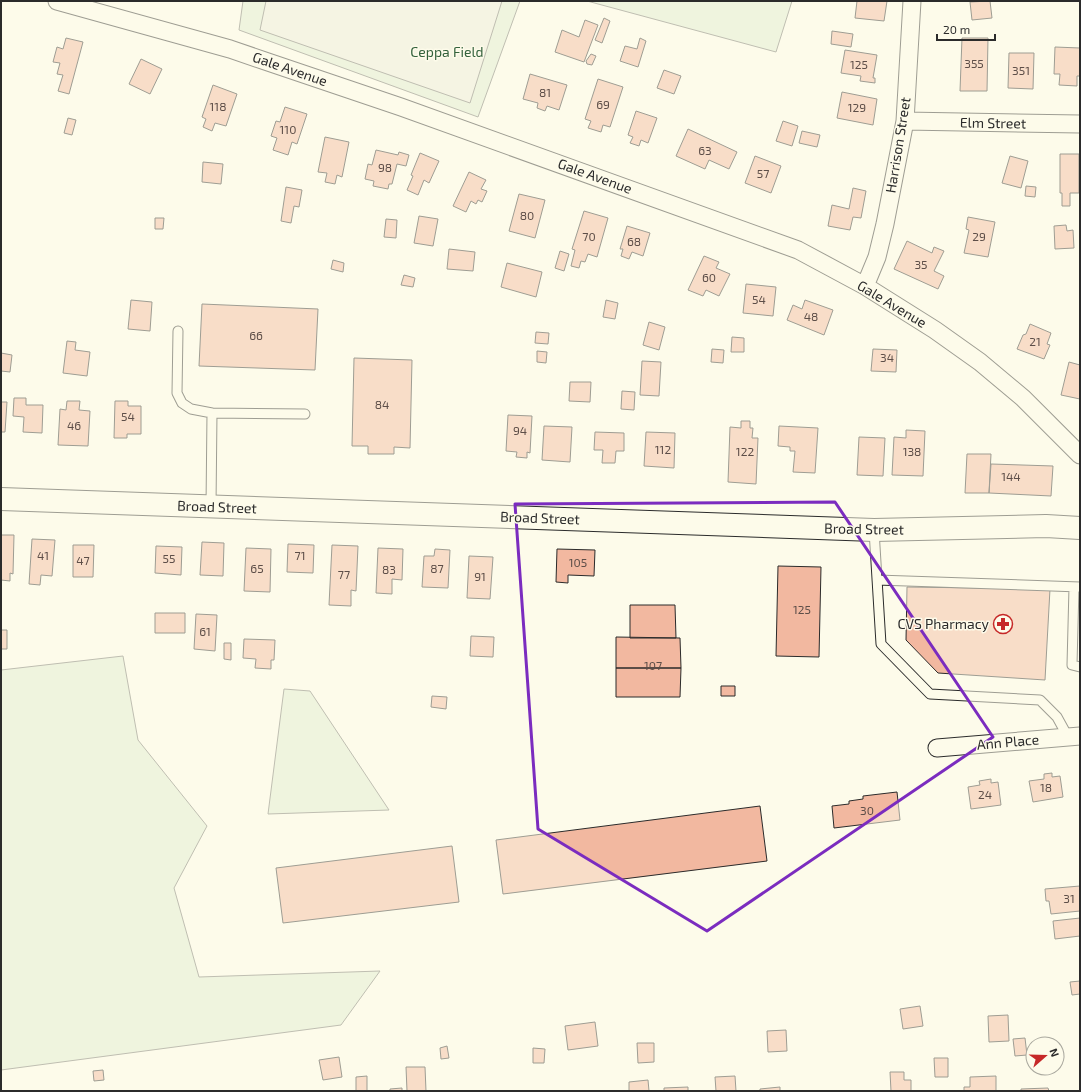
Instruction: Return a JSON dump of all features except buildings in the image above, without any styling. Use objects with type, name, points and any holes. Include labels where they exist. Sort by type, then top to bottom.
[{"type":"main road","name":"Broad Street","points":[[1,499],[874,530],[1046,526],[1080,528]]},
{"type":"street","name":"Gale Avenue","points":[[57,1],[230,49],[401,107],[798,250],[865,286],[935,330],[980,362],[1023,398],[1080,455]]},
{"type":"street","name":"Harrison Street","points":[[865,286],[877,257],[887,218],[905,121],[912,1]]},
{"type":"street","name":"Elm Street","points":[[905,121],[1080,124]]},
{"type":"street","name":"Ann Place","points":[[937,748],[1074,736]]},
{"type":"lane","points":[[178,331],[177,393],[182,403],[192,409],[212,413],[306,414]]},
{"type":"lane","points":[[210,506],[212,413]]},
{"type":"lane","points":[[874,530],[881,644],[930,694],[1040,700],[1074,736]]},
{"type":"lane","points":[[877,580],[1077,587],[1072,665],[1080,667]]},
{"type":"highlighted area","points":[[835,502],[993,737],[707,931],[538,829],[515,504]]},
{"type":"green space","name":"Ceppa Field","points":[[243,1],[520,1],[478,117],[239,30]]},
{"type":"green space","points":[[587,1],[792,1],[776,52]]},
{"type":"green space","points":[[123,656],[138,740],[207,826],[174,888],[199,977],[380,971],[341,1025],[1,1070],[1,670]]},
{"type":"green space","points":[[284,689],[310,691],[389,810],[268,814]]},
{"type":"shaded area","name":"Ceppa Field","points":[[266,1],[502,1],[470,103],[260,30]]},
{"type":"place","name":"CVS Pharmacy","points":[[1003,624]]}]
